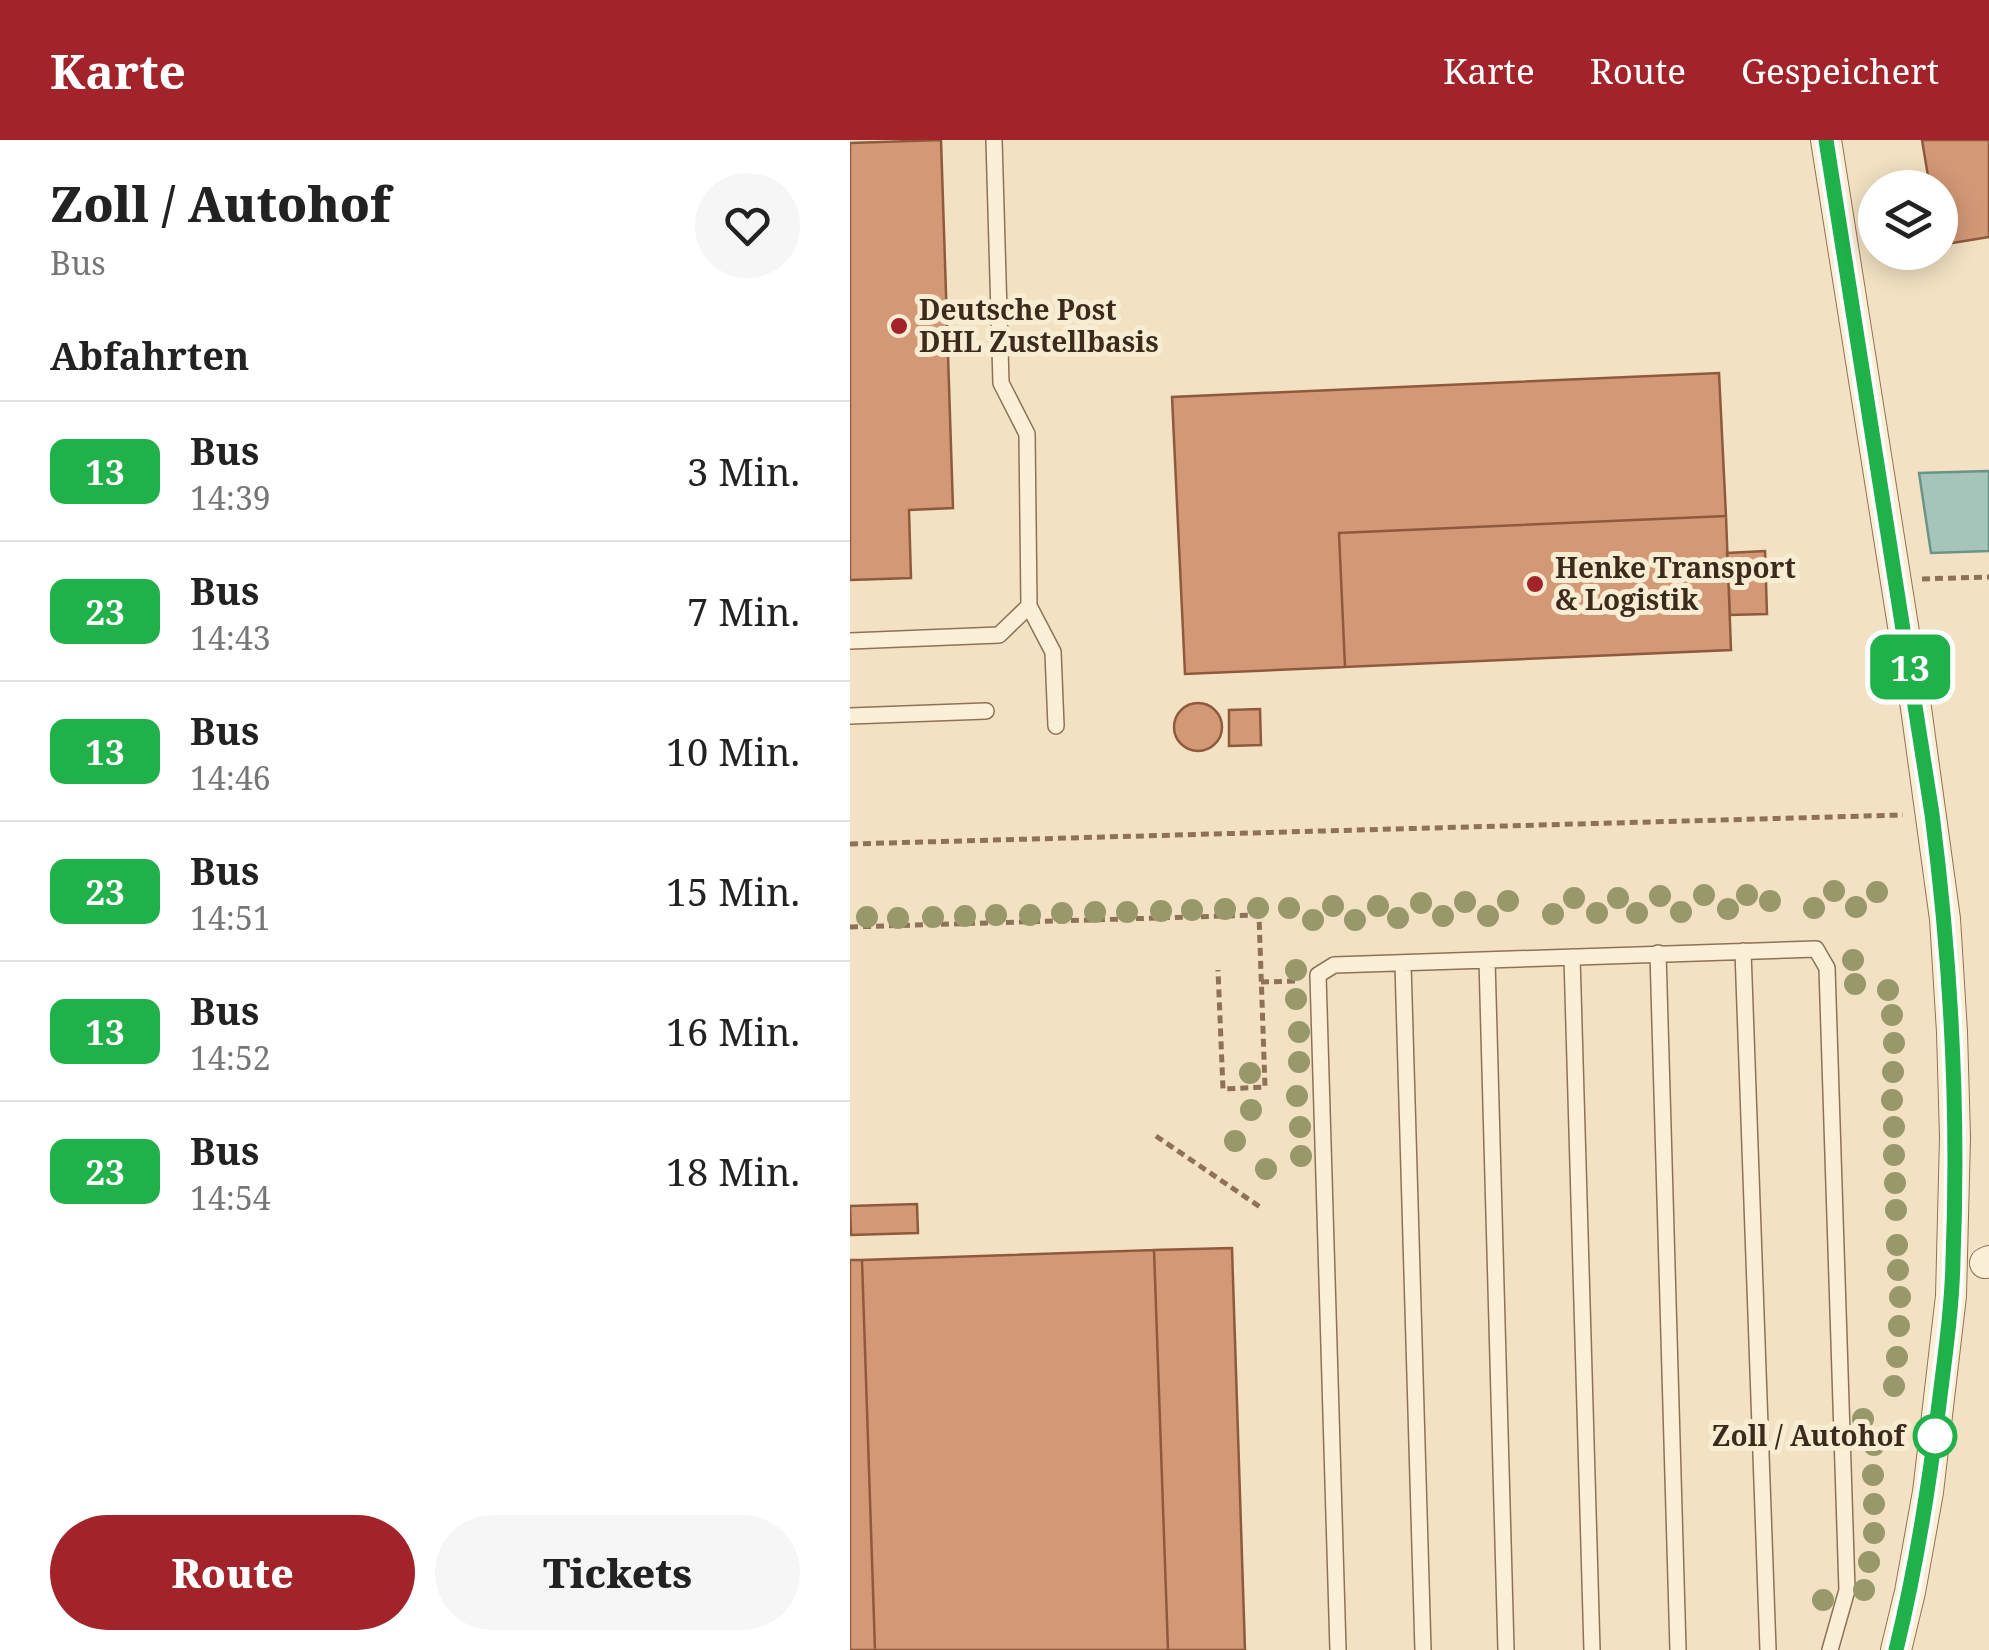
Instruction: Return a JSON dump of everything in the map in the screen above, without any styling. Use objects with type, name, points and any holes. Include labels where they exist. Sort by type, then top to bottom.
[{"type":"street","points":[[1826,140],[1916,708],[1945,919],[1952,1032],[1954,1259],[1920,1542],[1896,1650]]},
{"type":"lane","points":[[994,140],[1001,382],[1026,434],[1029,606],[1053,652],[1056,726]]},
{"type":"lane","points":[[850,642],[1000,635],[1029,606]]},
{"type":"lane","points":[[850,716],[986,711]]},
{"type":"lane","points":[[1338,1650],[1318,975],[1334,965],[1816,949],[1827,968],[1847,1590],[1830,1650]]},
{"type":"lane","points":[[1743,952],[1768,1650]]},
{"type":"lane","points":[[1658,954],[1678,1650]]},
{"type":"lane","points":[[1572,957],[1592,1650]]},
{"type":"lane","points":[[1487,960],[1506,1650]]},
{"type":"lane","points":[[1403,964],[1422,1650]]},
{"type":"path","points":[[1896,582],[1989,577]]},
{"type":"path","points":[[850,844],[1904,815]]},
{"type":"path","points":[[850,927],[1259,915],[1265,1087],[1223,1089],[1218,970]]},
{"type":"path","points":[[1156,1136],[1263,1209]]},
{"type":"water","points":[[1989,471],[1989,551],[1931,553],[1919,473]]},
{"type":"building","name":"Deutsche Post DHL Zustellbasis","points":[[941,140],[953,508],[909,510],[911,578],[850,580],[850,143]]},
{"type":"building","points":[[1922,140],[1989,140],[1989,237],[1958,242],[1958,170],[1927,170]]},
{"type":"building","points":[[1719,373],[1726,516],[1339,533],[1345,667],[1185,674],[1172,397]]},
{"type":"building","name":"Henke Transport & Logistik","points":[[1726,516],[1731,650],[1345,667],[1339,533]]},
{"type":"building","points":[[1765,551],[1767,614],[1730,615],[1727,553]]},
{"type":"building","points":[[1198,703],[1215,710],[1222,727],[1215,744],[1198,751],[1181,744],[1174,727],[1181,710]]},
{"type":"building","points":[[1260,709],[1261,745],[1229,746],[1229,710]]},
{"type":"building","points":[[917,1204],[918,1233],[851,1235],[850,1206]]},
{"type":"building","points":[[1232,1248],[1245,1650],[1168,1650],[1154,1250]]},
{"type":"building","points":[[1154,1250],[1168,1650],[875,1650],[862,1260]]},
{"type":"building","points":[[850,1260],[862,1260],[875,1650],[850,1650]]},
{"type":"bus line","name":"13","points":[[1826,140],[1932,814],[1945,919],[1952,1032],[1951,1296],[1928,1492],[1896,1650]]},
{"type":"place","name":"Deutsche Post DHL Zustellbasis","points":[[899,326]]},
{"type":"place","name":"Henke Transport & Logistik","points":[[1535,584]]},
{"type":"place","name":"Zoll / Autohof","points":[[1935,1436]]}]
